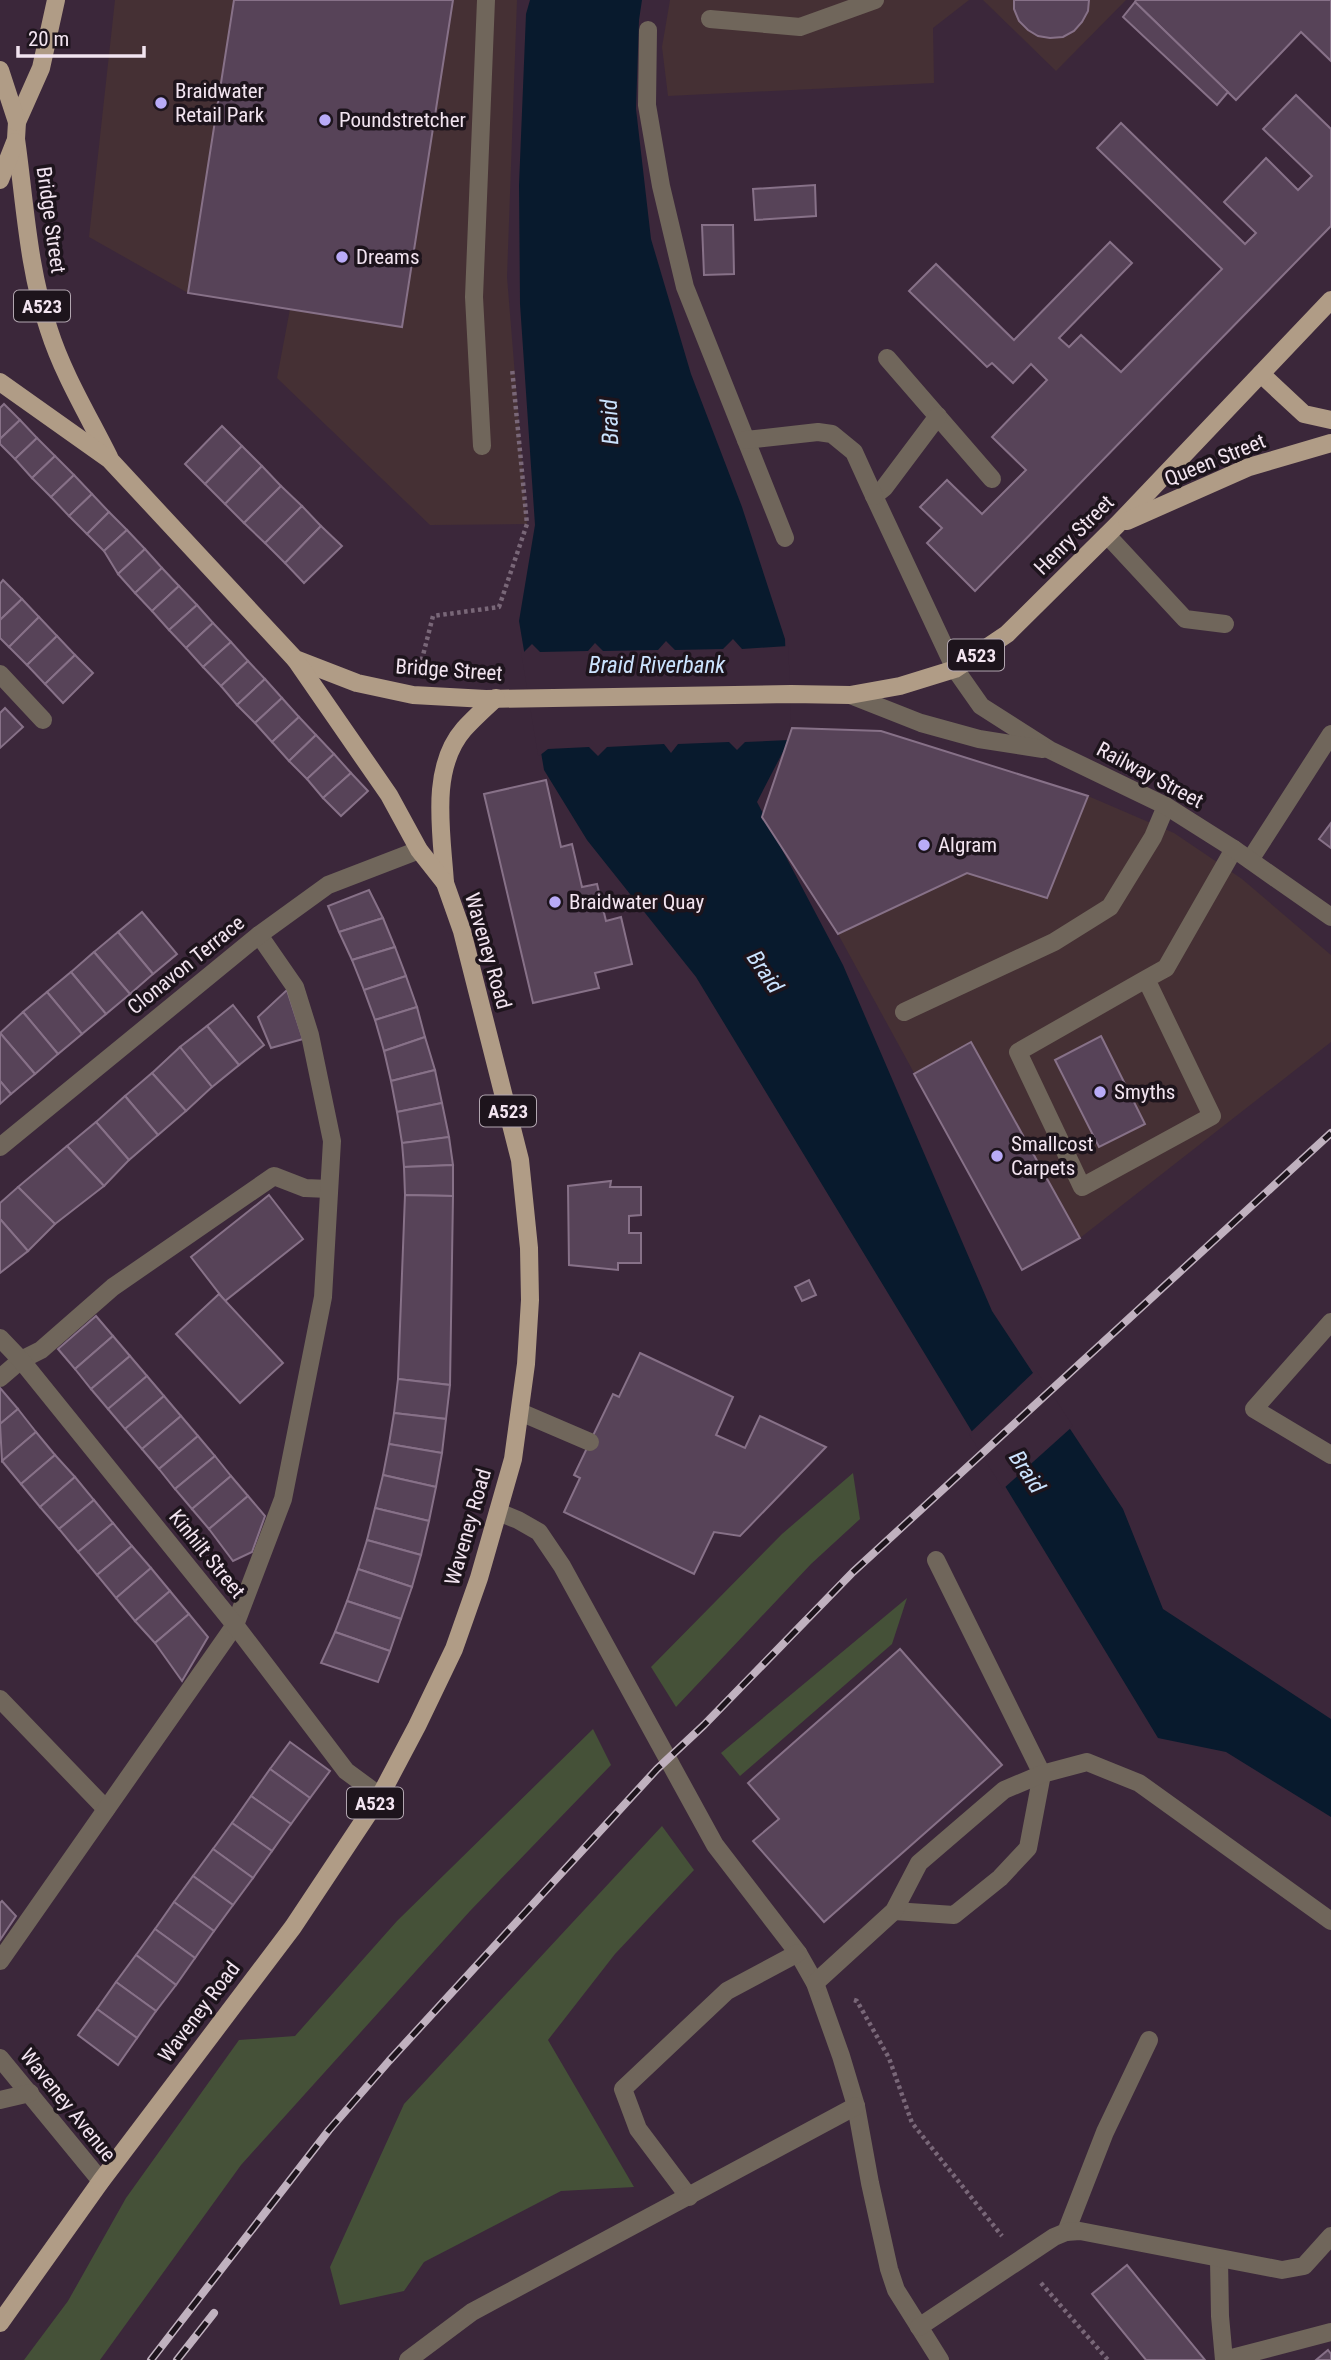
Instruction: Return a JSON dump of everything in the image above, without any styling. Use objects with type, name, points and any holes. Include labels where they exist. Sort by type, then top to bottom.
[{"type":"main road","points":[[0,180],[41,68],[56,0]]},
{"type":"main road","name":"Bridge Street","points":[[0,70],[17,131],[33,265],[49,330],[61,362],[110,460]]},
{"type":"main road","name":"Henry Street","points":[[791,694],[850,695],[901,686],[955,669],[1007,635],[1112,530],[1331,300]]},
{"type":"main road","points":[[1261,374],[1304,414],[1331,420]]},
{"type":"main road","name":"Bridge Street","points":[[0,382],[110,460],[295,659],[357,683],[413,695],[528,698],[791,694]]},
{"type":"main road","name":"Queen Street","points":[[1112,530],[1249,467],[1331,443]]},
{"type":"main road","name":"Waveney Road","points":[[0,2323],[101,2181],[293,1927],[380,1796],[454,1649],[479,1578],[513,1459],[526,1364],[530,1300],[529,1248],[520,1160],[461,931],[445,883],[419,850],[389,795],[295,659]]},
{"type":"main road","points":[[445,883],[440,798],[442,769],[462,731],[496,698]]},
{"type":"street","points":[[482,446],[474,298],[486,0]]},
{"type":"street","points":[[710,19],[800,27],[876,0]]},
{"type":"street","points":[[648,30],[647,105],[661,186],[685,287],[785,538]]},
{"type":"street","points":[[887,358],[992,479]]},
{"type":"street","points":[[874,496],[884,488],[938,416]]},
{"type":"street","name":"Railway Street","points":[[746,440],[818,432],[832,434],[854,452],[955,669],[981,706],[1050,750],[1166,806],[1234,849],[1331,917]]},
{"type":"street","points":[[1112,530],[1185,619],[1225,624]]},
{"type":"street","points":[[0,674],[43,720]]},
{"type":"street","points":[[850,695],[933,726],[979,739],[1050,750]]},
{"type":"street","points":[[1250,860],[1331,734]]},
{"type":"street","points":[[904,1012],[1054,942],[1110,906],[1153,837],[1166,806]]},
{"type":"street","points":[[1146,979],[1212,1116],[1082,1187],[1018,1052],[1146,979],[1167,968],[1234,849]]},
{"type":"street","name":"Clonavon Terrace","points":[[0,1147],[259,935],[328,885],[419,850]]},
{"type":"street","points":[[0,1961],[235,1625],[283,1499],[323,1297],[332,1141],[310,1035],[295,987],[259,935]]},
{"type":"street","points":[[0,1378],[21,1360],[41,1350],[113,1287],[274,1176],[305,1188],[329,1189]]},
{"type":"street","points":[[1331,1322],[1254,1409],[1331,1455]]},
{"type":"street","name":"Kinhilt Street","points":[[0,1338],[21,1360],[235,1625],[346,1771],[380,1796]]},
{"type":"street","points":[[520,1412],[590,1442]]},
{"type":"street","points":[[498,1512],[540,1532],[562,1566],[715,1845],[798,1953],[814,1983],[856,2106],[889,2269],[897,2290],[940,2360]]},
{"type":"street","points":[[894,1911],[954,1915],[1000,1878],[1028,1848],[1042,1774],[936,1560]]},
{"type":"street","points":[[0,1699],[106,1809]]},
{"type":"street","points":[[814,1983],[894,1911],[919,1863],[1004,1790],[1042,1774],[1087,1762],[1139,1783],[1331,1921]]},
{"type":"street","points":[[689,2197],[638,2129],[623,2089],[727,1991],[798,1953]]},
{"type":"street","points":[[1066,2232],[1105,2132],[1149,2040]]},
{"type":"street","name":"Waveney Avenue","points":[[0,2058],[101,2181]]},
{"type":"street","points":[[0,2100],[30,2093]]},
{"type":"street","points":[[408,2360],[472,2312],[856,2106]]},
{"type":"street","points":[[919,2327],[1054,2237],[1066,2232],[1080,2231],[1270,2270],[1304,2266],[1328,2243]]},
{"type":"street","points":[[1219,2259],[1224,2360],[1331,2332]]},
{"type":"path","points":[[814,1983],[857,2001],[889,2057],[912,2123],[1020,2260],[1108,2360]]},
{"type":"shaded area","name":"Braidwater Retail Park","points":[[115,0],[517,0],[507,277],[527,524],[430,525],[277,378],[290,309],[188,293],[89,237]]},
{"type":"shaded area","points":[[670,0],[969,0],[933,28],[934,83],[668,96],[662,47]]},
{"type":"shaded area","points":[[983,0],[1126,0],[1056,71]]},
{"type":"shaded area","points":[[792,728],[881,731],[1088,796],[1174,833],[1242,879],[1331,955],[1331,1042],[1080,1238],[1022,1270],[838,934],[762,817]]},
{"type":"green space","points":[[853,1473],[860,1519],[811,1564],[676,1707],[651,1667],[782,1534]]},
{"type":"green space","points":[[907,1598],[892,1644],[740,1776],[721,1753]]},
{"type":"green space","points":[[593,1729],[611,1765],[470,1911],[241,2165],[100,2360],[24,2360],[68,2301],[126,2198],[239,2040],[295,2036],[397,1921]]},
{"type":"green space","points":[[662,1826],[694,1870],[615,1954],[548,2040],[634,2187],[561,2191],[424,2262],[404,2291],[340,2305],[330,2267],[404,2104]]},
{"type":"water","name":"Braid Riverbank","points":[[530,0],[642,0],[636,109],[651,239],[691,374],[742,507],[785,639],[789,740],[757,802],[843,965],[992,1311],[1123,1509],[1163,1609],[1331,1719],[1331,1817],[1226,1752],[1158,1738],[696,977],[587,840],[544,770],[519,621],[535,525],[520,304],[519,185],[526,14]]},
{"type":"pier","points":[[733,639],[742,649],[788,646],[791,703],[789,740],[745,742],[737,750],[729,742],[678,744],[671,753],[664,744],[607,747],[598,756],[589,747],[548,749],[538,755],[521,652],[532,644],[540,652],[588,651],[595,643],[603,651],[658,650],[666,641],[675,650],[723,649]]},
{"type":"pier","points":[[1036,1370],[1073,1426],[1003,1489],[969,1434]]},
{"type":"building","points":[[234,0],[453,0],[402,327],[188,293]]},
{"type":"building","points":[[1014,0],[1089,0],[1088,11],[1074,31],[1063,37],[1050,38],[1038,36],[1019,21]]},
{"type":"building","points":[[1331,0],[1331,61],[1301,32],[1236,100],[1135,2]]},
{"type":"building","points":[[1135,2],[1228,92],[1217,105],[1123,17]]},
{"type":"building","points":[[1296,95],[1331,129],[1331,226],[975,591],[927,543],[942,528],[920,507],[947,480],[982,514],[1026,470],[992,437],[1047,380],[1031,364],[1013,383],[992,363],[987,367],[909,291],[936,264],[1014,340],[1110,242],[1132,263],[1059,338],[1069,347],[1081,335],[1121,372],[1222,269],[1097,148],[1121,123],[1245,244],[1256,233],[1224,202],[1266,158],[1298,190],[1312,176],[1263,129]]},
{"type":"building","points":[[815,185],[816,216],[755,220],[753,189]]},
{"type":"building","points":[[702,225],[733,225],[734,274],[704,275]]},
{"type":"building","points":[[4,404],[20,420],[0,439],[0,408]]},
{"type":"building","points":[[20,420],[37,438],[15,459],[0,444],[0,439]]},
{"type":"building","points":[[222,426],[242,446],[205,484],[185,464]]},
{"type":"building","points":[[37,438],[55,456],[32,478],[15,459]]},
{"type":"building","points":[[242,446],[262,466],[225,504],[205,484]]},
{"type":"building","points":[[55,456],[74,475],[51,497],[32,478]]},
{"type":"building","points":[[262,466],[281,486],[244,523],[225,504]]},
{"type":"building","points":[[74,475],[92,494],[69,516],[51,497]]},
{"type":"building","points":[[281,486],[302,506],[265,543],[244,523]]},
{"type":"building","points":[[92,494],[109,512],[87,534],[69,516]]},
{"type":"building","points":[[302,506],[321,526],[285,563],[265,543]]},
{"type":"building","points":[[109,512],[127,530],[104,551],[87,534]]},
{"type":"building","points":[[321,526],[342,546],[304,583],[285,563]]},
{"type":"building","points":[[127,530],[145,549],[118,574],[104,551]]},
{"type":"building","points":[[145,549],[162,568],[135,593],[118,574]]},
{"type":"building","points":[[162,568],[179,586],[152,611],[135,593]]},
{"type":"building","points":[[3,580],[22,599],[0,620],[0,584]]},
{"type":"building","points":[[179,586],[197,605],[169,630],[152,611]]},
{"type":"building","points":[[22,599],[39,617],[9,647],[0,638],[0,620]]},
{"type":"building","points":[[197,605],[213,623],[186,648],[169,630]]},
{"type":"building","points":[[39,617],[57,636],[27,665],[9,647]]},
{"type":"building","points":[[213,623],[231,642],[203,667],[186,648]]},
{"type":"building","points":[[57,636],[75,655],[45,684],[27,665]]},
{"type":"building","points":[[231,642],[248,661],[221,686],[203,667]]},
{"type":"building","points":[[75,655],[93,673],[63,703],[45,684]]},
{"type":"building","points":[[248,661],[265,679],[237,705],[221,686]]},
{"type":"building","points":[[265,679],[282,698],[255,723],[237,705]]},
{"type":"building","points":[[282,698],[299,717],[272,742],[255,723]]},
{"type":"building","points":[[5,708],[23,727],[0,748],[0,713]]},
{"type":"building","points":[[299,717],[316,735],[289,761],[272,742]]},
{"type":"building","name":"Algram","points":[[792,728],[881,731],[1088,796],[1047,898],[967,873],[838,934],[762,817]]},
{"type":"building","points":[[316,735],[334,754],[307,779],[289,761]]},
{"type":"building","points":[[334,754],[351,773],[323,798],[307,779]]},
{"type":"building","points":[[351,773],[368,791],[341,816],[323,798]]},
{"type":"building","name":"Braidwater Quay","points":[[546,780],[561,847],[572,844],[582,887],[597,884],[606,921],[621,917],[632,964],[595,973],[599,988],[533,1003],[484,794]]},
{"type":"building","points":[[1331,823],[1331,848],[1319,839]]},
{"type":"building","points":[[369,890],[383,918],[339,932],[328,906]]},
{"type":"building","points":[[142,912],[177,954],[153,974],[118,932]]},
{"type":"building","points":[[383,918],[395,947],[352,960],[339,932]]},
{"type":"building","points":[[118,932],[153,974],[130,994],[94,952]]},
{"type":"building","points":[[395,947],[406,976],[364,990],[352,960]]},
{"type":"building","points":[[94,952],[130,994],[106,1014],[71,972]]},
{"type":"building","points":[[71,972],[106,1014],[82,1034],[47,992]]},
{"type":"building","points":[[406,976],[417,1007],[375,1020],[364,990]]},
{"type":"building","points":[[287,990],[303,1039],[271,1048],[258,1017]]},
{"type":"building","points":[[47,992],[82,1034],[58,1054],[23,1012]]},
{"type":"building","points":[[233,1005],[264,1045],[239,1065],[207,1026]]},
{"type":"building","points":[[417,1007],[425,1037],[384,1051],[375,1020]]},
{"type":"building","points":[[23,1012],[58,1054],[35,1074],[0,1033]]},
{"type":"building","points":[[207,1026],[239,1065],[212,1087],[180,1047]]},
{"type":"building","points":[[0,1033],[35,1074],[11,1094],[0,1081]]},
{"type":"building","name":"Smyths","points":[[1101,1036],[1145,1124],[1099,1147],[1055,1060]]},
{"type":"building","points":[[425,1037],[435,1070],[391,1081],[384,1051]]},
{"type":"building","name":"Smallcost Carpets","points":[[971,1042],[1080,1238],[1022,1270],[914,1074]]},
{"type":"building","points":[[180,1047],[212,1087],[186,1111],[152,1073]]},
{"type":"building","points":[[435,1070],[442,1103],[397,1112],[391,1081]]},
{"type":"building","points":[[152,1073],[186,1111],[158,1135],[125,1096]]},
{"type":"building","points":[[0,1081],[11,1094],[0,1104]]},
{"type":"building","points":[[125,1096],[158,1135],[129,1160],[96,1122]]},
{"type":"building","points":[[442,1103],[449,1137],[402,1143],[397,1112]]},
{"type":"building","points":[[96,1122],[129,1160],[104,1186],[67,1146]]},
{"type":"building","points":[[449,1137],[453,1165],[404,1167],[402,1143]]},
{"type":"building","points":[[67,1146],[104,1186],[55,1224],[18,1187]]},
{"type":"building","points":[[453,1165],[453,1196],[405,1195],[404,1167]]},
{"type":"building","points":[[611,1181],[610,1187],[641,1187],[641,1215],[629,1216],[629,1233],[641,1233],[641,1263],[618,1263],[618,1270],[569,1265],[568,1186]]},
{"type":"building","points":[[18,1187],[55,1224],[28,1251],[0,1219],[0,1203]]},
{"type":"building","points":[[269,1195],[303,1239],[225,1301],[191,1257]]},
{"type":"building","points":[[405,1195],[453,1196],[450,1385],[398,1379]]},
{"type":"building","points":[[0,1219],[28,1251],[0,1273]]},
{"type":"building","points":[[809,1280],[816,1295],[802,1301],[795,1287]]},
{"type":"building","points":[[219,1294],[283,1363],[240,1403],[176,1334]]},
{"type":"building","points":[[96,1316],[113,1336],[75,1369],[58,1349]]},
{"type":"building","points":[[113,1336],[130,1356],[91,1389],[75,1369]]},
{"type":"building","points":[[640,1353],[733,1397],[716,1435],[745,1448],[760,1416],[826,1447],[740,1536],[714,1532],[694,1574],[564,1512],[580,1478],[574,1475],[613,1394],[619,1397]]},
{"type":"building","points":[[130,1356],[147,1376],[108,1409],[91,1389]]},
{"type":"building","points":[[147,1376],[164,1396],[125,1429],[108,1409]]},
{"type":"building","points":[[398,1379],[450,1385],[446,1419],[394,1413]]},
{"type":"building","points":[[0,1388],[18,1409],[0,1424]]},
{"type":"building","points":[[164,1396],[181,1416],[142,1449],[125,1429]]},
{"type":"building","points":[[18,1409],[36,1432],[2,1461],[0,1424]]},
{"type":"building","points":[[394,1413],[446,1419],[442,1453],[389,1444]]},
{"type":"building","points":[[181,1416],[198,1436],[159,1469],[142,1449]]},
{"type":"building","points":[[36,1432],[55,1455],[21,1484],[2,1461]]},
{"type":"building","points":[[198,1436],[215,1456],[175,1489],[159,1469]]},
{"type":"building","points":[[389,1444],[442,1453],[436,1487],[383,1475]]},
{"type":"building","points":[[55,1455],[75,1477],[40,1507],[21,1484]]},
{"type":"building","points":[[215,1456],[231,1476],[192,1509],[175,1489]]},
{"type":"building","points":[[383,1475],[436,1487],[429,1521],[375,1508]]},
{"type":"building","points":[[231,1476],[248,1496],[209,1529],[192,1509]]},
{"type":"building","points":[[75,1477],[94,1500],[59,1529],[40,1507]]},
{"type":"building","points":[[248,1496],[265,1516],[252,1552],[233,1561],[209,1529]]},
{"type":"building","points":[[94,1500],[113,1523],[78,1552],[59,1529]]},
{"type":"building","points":[[375,1508],[429,1521],[421,1555],[367,1540]]},
{"type":"building","points":[[113,1523],[132,1546],[97,1575],[78,1552]]},
{"type":"building","points":[[367,1540],[421,1555],[412,1587],[358,1569]]},
{"type":"building","points":[[132,1546],[151,1568],[116,1598],[97,1575]]},
{"type":"building","points":[[151,1568],[170,1591],[135,1621],[116,1598]]},
{"type":"building","points":[[358,1569],[412,1587],[401,1619],[347,1601]]},
{"type":"building","points":[[170,1591],[189,1614],[155,1643],[135,1621]]},
{"type":"building","points":[[347,1601],[401,1619],[390,1651],[335,1632]]},
{"type":"building","points":[[189,1614],[208,1637],[182,1681],[155,1643]]},
{"type":"building","points":[[335,1632],[390,1651],[378,1682],[321,1663]]},
{"type":"building","points":[[900,1649],[1002,1765],[824,1922],[753,1841],[779,1819],[748,1783]]},
{"type":"building","points":[[290,1742],[330,1771],[310,1798],[270,1769]]},
{"type":"building","points":[[270,1769],[310,1798],[291,1824],[251,1796]]},
{"type":"building","points":[[251,1796],[291,1824],[272,1851],[232,1823]]},
{"type":"building","points":[[232,1823],[272,1851],[253,1878],[213,1849]]},
{"type":"building","points":[[213,1849],[253,1878],[233,1905],[193,1876]]},
{"type":"building","points":[[193,1876],[233,1905],[214,1931],[174,1902]]},
{"type":"building","points":[[2,1901],[16,1916],[0,1940],[0,1903]]},
{"type":"building","points":[[174,1902],[214,1931],[195,1958],[155,1929]]},
{"type":"building","points":[[155,1929],[195,1958],[176,1985],[136,1955]]},
{"type":"building","points":[[136,1955],[176,1985],[156,2011],[116,1982]]},
{"type":"building","points":[[116,1982],[156,2011],[137,2038],[97,2009]]},
{"type":"building","points":[[97,2009],[137,2038],[118,2065],[78,2035]]},
{"type":"building","points":[[1127,2265],[1205,2360],[1146,2360],[1092,2294]]},
{"type":"building","points":[[1328,2350],[1331,2360],[1316,2360]]},
{"type":"railway","points":[[151,2360],[329,2130],[657,1769],[704,1725],[853,1572],[1331,1133]]},
{"type":"railway","points":[[177,2360],[214,2313]]},
{"type":"place","name":"Braidwater Retail Park","points":[[161,103]]},
{"type":"place","name":"Poundstretcher","points":[[325,120]]},
{"type":"place","name":"Dreams","points":[[342,257]]},
{"type":"place","name":"Algram","points":[[924,845]]},
{"type":"place","name":"Braidwater Quay","points":[[555,902]]},
{"type":"place","name":"Smyths","points":[[1100,1092]]},
{"type":"place","name":"Smallcost Carpets","points":[[997,1156]]},
{"type":"water label","name":"Braid","points":[[610,422]]},
{"type":"water label","name":"Braid","points":[[765,972]]},
{"type":"water label","name":"Braid","points":[[1027,1472]]}]
